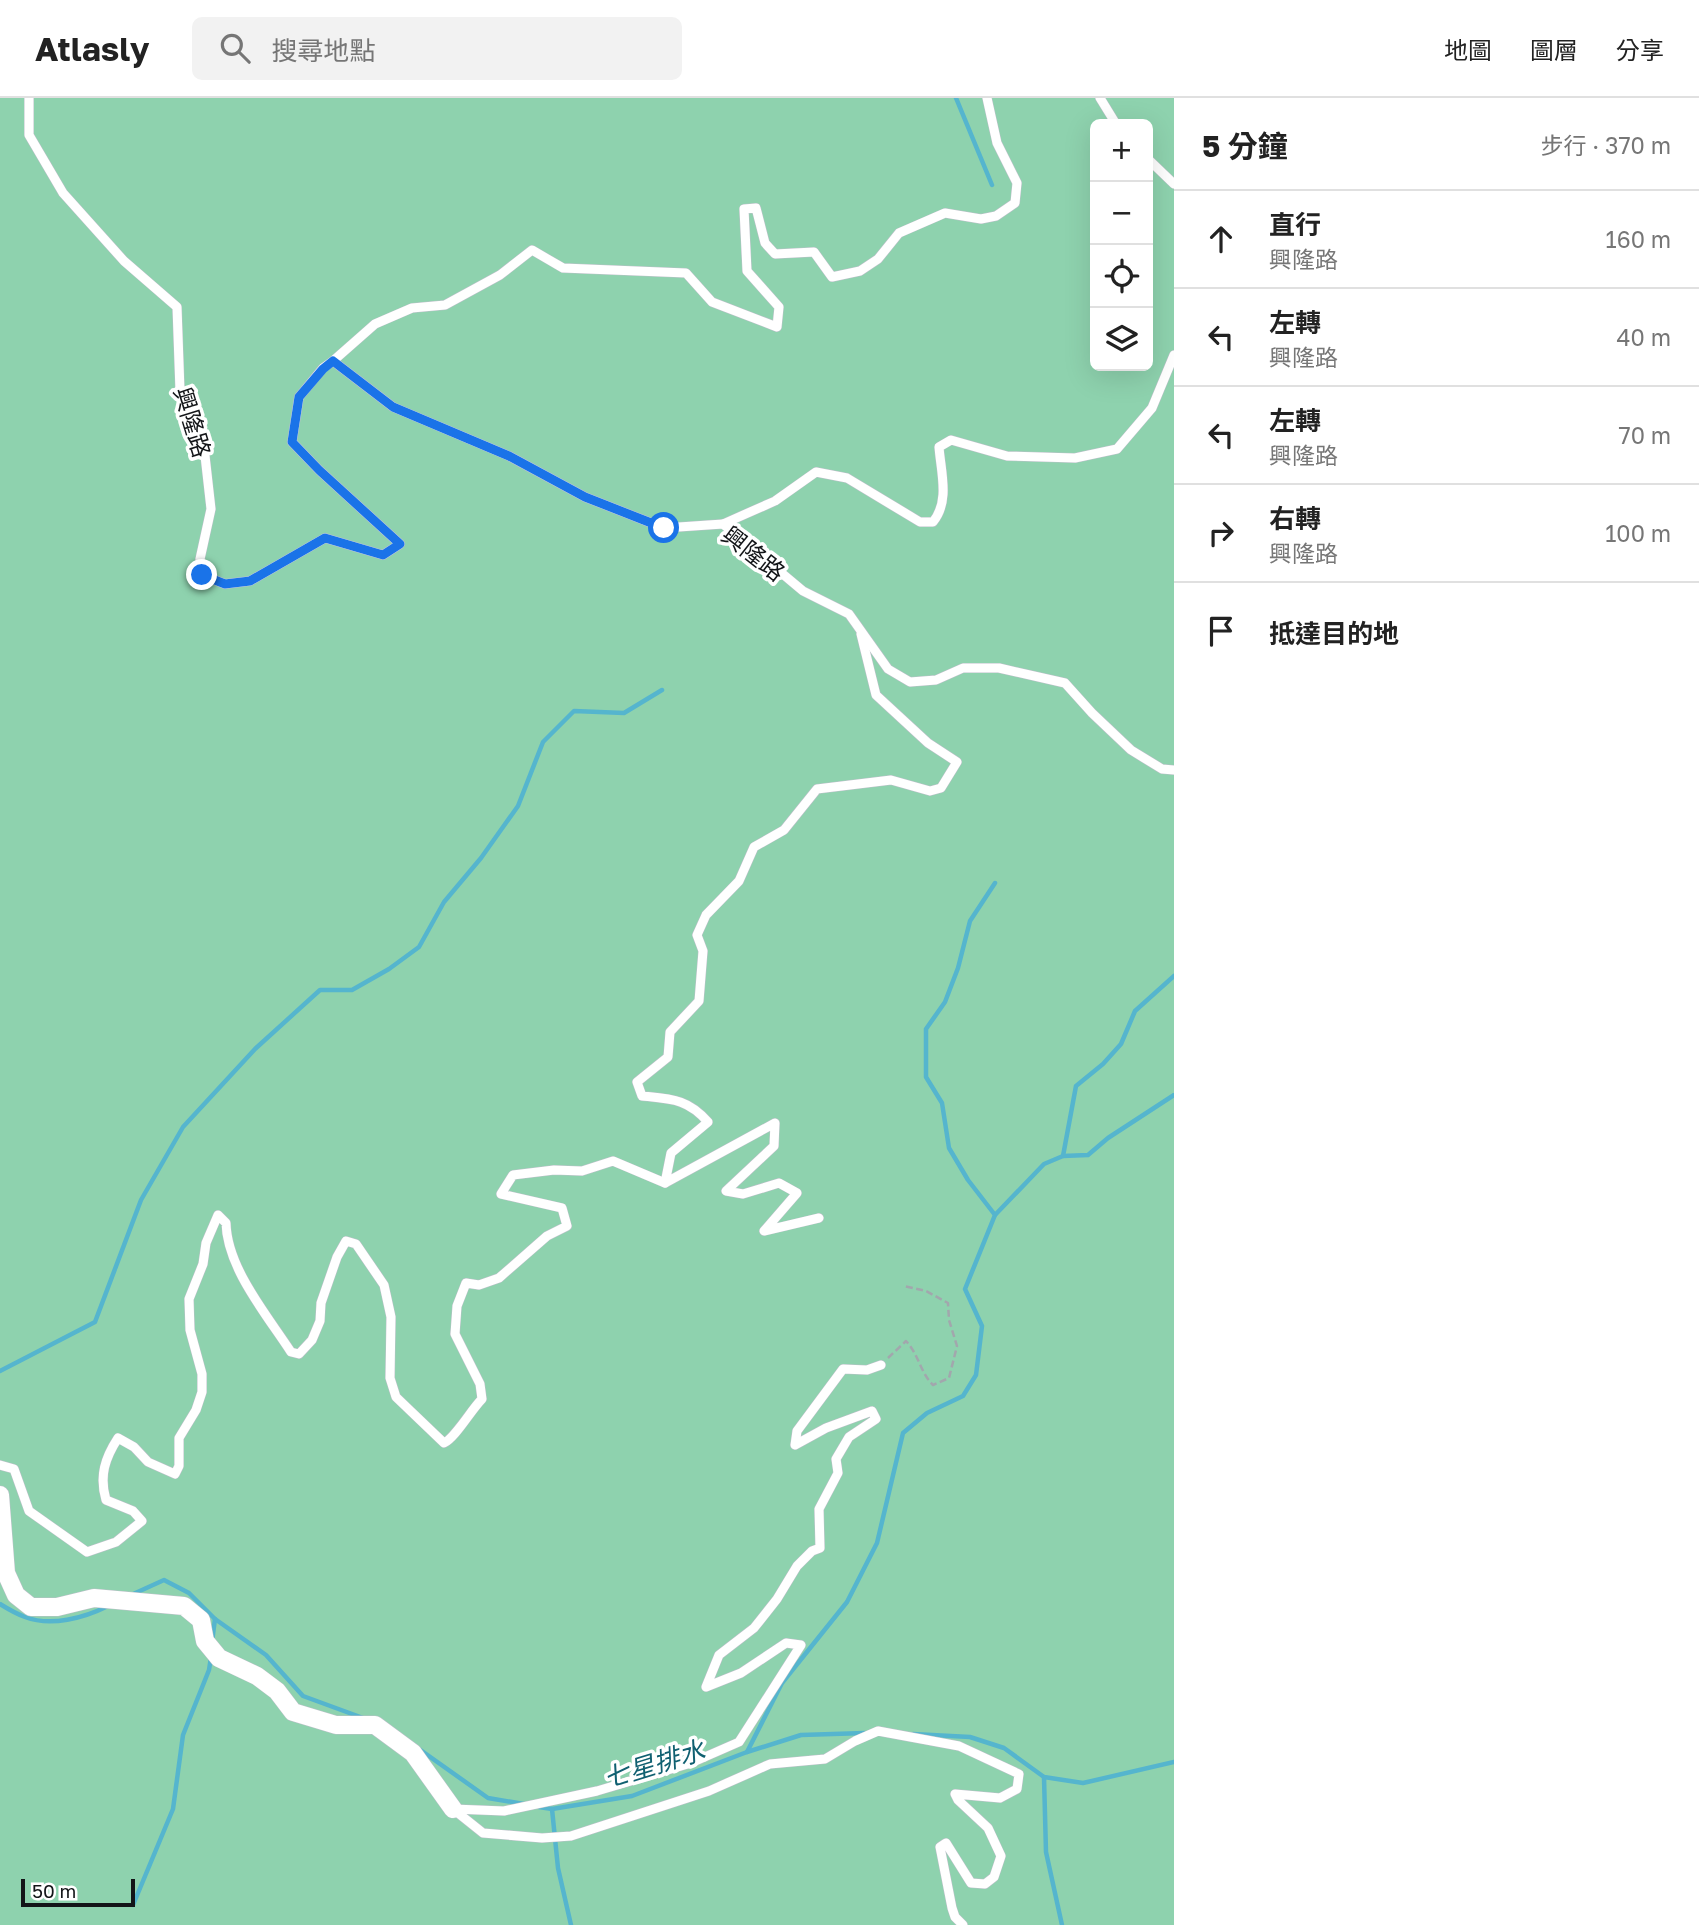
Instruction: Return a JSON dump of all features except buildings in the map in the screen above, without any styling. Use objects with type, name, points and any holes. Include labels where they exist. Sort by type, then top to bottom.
[{"type":"street","points":[[0,1495],[6,1573],[16,1595],[31,1607],[57,1607],[94,1598],[184,1606],[201,1620],[205,1641],[219,1658],[257,1675],[277,1691],[293,1712],[336,1725],[375,1726],[413,1754],[453,1810]]},
{"type":"lane","name":"興隆路","points":[[30,98],[29,135],[63,193],[124,261],[177,307],[180,391],[203,438],[211,509],[200,559],[202,575],[225,584],[250,581],[325,538],[383,555],[400,544],[292,442],[299,397],[333,361],[393,407],[509,456],[585,497],[664,528],[723,524],[803,591],[849,614],[888,669],[910,682],[936,680],[963,668],[999,668],[1065,683],[1131,750],[1162,769],[1174,770]]},
{"type":"lane","points":[[333,361],[375,324],[412,308],[445,305],[500,275],[532,250],[564,268],[686,273],[712,302],[777,327],[779,307],[747,271],[744,209],[756,208],[765,243],[775,254],[814,252],[832,277],[860,271],[878,259],[899,233],[945,213],[981,219],[996,216],[1015,203],[1017,183],[997,143],[987,98]]},
{"type":"lane","points":[[1100,98],[1113,119]]},
{"type":"lane","points":[[1153,164],[1174,184]]},
{"type":"lane","points":[[723,524],[775,501],[816,472],[847,478],[920,522],[933,522],[942,511],[944,495],[939,447],[951,440],[1007,456],[1062,457],[1117,449],[1152,408],[1174,355]]},
{"type":"lane","points":[[665,1183],[671,1153],[708,1122],[696,1108],[679,1100],[642,1096],[637,1082],[668,1056],[670,1032],[699,1001],[703,951],[697,935],[706,915],[739,881],[754,847],[784,830],[817,789],[891,780],[930,791],[942,788],[957,762],[928,743],[876,695],[859,629]]},
{"type":"lane","points":[[0,1465],[14,1469],[29,1511],[87,1552],[116,1542],[142,1521],[134,1511],[106,1500],[102,1485],[106,1457],[118,1438],[134,1447],[148,1462],[175,1474],[179,1466],[179,1438],[196,1410],[202,1392],[202,1374],[190,1331],[189,1299],[203,1264],[206,1243],[218,1216],[226,1223],[230,1251],[245,1280],[291,1352],[299,1354],[312,1340],[320,1321],[321,1303],[337,1257],[346,1241],[355,1244],[384,1285],[391,1317],[390,1378],[397,1397],[444,1443],[452,1439],[482,1399],[480,1384],[455,1334],[457,1306],[466,1283],[479,1285],[499,1278],[547,1236],[567,1226],[562,1208],[501,1194],[513,1175],[554,1170],[582,1171],[613,1161],[665,1183],[712,1160],[775,1123],[774,1146],[726,1191],[743,1194],[779,1183],[797,1193],[764,1231],[819,1218]]},
{"type":"lane","points":[[453,1810],[504,1811],[597,1791],[691,1763],[739,1742],[801,1645],[786,1643],[741,1673],[706,1687],[719,1655],[754,1628],[777,1599],[797,1566],[812,1551],[820,1548],[818,1509],[838,1474],[836,1459],[849,1437],[876,1419],[872,1411],[826,1428],[795,1445],[797,1431],[843,1369],[867,1370],[881,1365]]},
{"type":"lane","points":[[453,1810],[483,1833],[542,1839],[571,1836],[709,1791],[770,1763],[825,1759],[878,1731],[934,1740],[959,1746],[1019,1774],[1017,1789],[1000,1798],[955,1794],[988,1828],[1001,1856],[994,1877],[985,1884],[971,1883],[946,1843],[940,1847],[952,1908],[955,1917],[963,1925]]},
{"type":"path","points":[[881,1365],[906,1341],[917,1353],[923,1375],[933,1385],[949,1378],[957,1346],[949,1320],[948,1303],[926,1291],[904,1286]]},
{"type":"green space","points":[[0,98],[1174,98],[1174,1925],[0,1925]]},
{"type":"waterway","points":[[956,98],[992,185]]},
{"type":"waterway","points":[[0,1371],[95,1322],[141,1200],[183,1127],[255,1049],[320,990],[352,990],[389,969],[419,947],[444,902],[481,858],[518,806],[543,742],[574,711],[624,713],[662,690]]},
{"type":"waterway","points":[[995,883],[970,921],[958,968],[945,1002],[926,1029],[926,1077],[942,1103],[949,1148],[968,1180],[995,1215]]},
{"type":"waterway","points":[[747,1752],[782,1683],[847,1602],[877,1543],[903,1433],[927,1413],[963,1396],[976,1375],[982,1326],[965,1289],[995,1215],[1044,1164],[1063,1156],[1076,1086],[1103,1064],[1121,1044],[1135,1011],[1174,976]]},
{"type":"waterway","points":[[1063,1156],[1088,1155],[1108,1138],[1174,1095]]},
{"type":"waterway","name":"七星排水","points":[[131,1595],[164,1580],[189,1593],[215,1619],[266,1655],[303,1696],[363,1718]]},
{"type":"waterway","name":"七星排水","points":[[0,1604],[25,1617],[46,1621],[78,1617],[108,1606]]},
{"type":"waterway","points":[[212,1642],[215,1619]]},
{"type":"waterway","points":[[133,1905],[173,1809],[183,1735],[209,1670],[211,1657]]},
{"type":"waterway","name":"七星排水","points":[[539,1807],[552,1809],[632,1796],[747,1752],[801,1735],[865,1733]]},
{"type":"waterway","name":"七星排水","points":[[913,1734],[970,1737],[1004,1748],[1044,1777],[1083,1783],[1174,1762]]},
{"type":"waterway","name":"七星排水","points":[[419,1749],[488,1798],[524,1804]]},
{"type":"waterway","points":[[1044,1777],[1046,1852],[1062,1925]]},
{"type":"waterway","points":[[552,1809],[558,1868],[571,1925]]},
{"type":"route","points":[[202,575],[225,584],[250,581],[325,538],[383,555],[400,544],[292,442],[299,397],[333,361],[393,407],[509,456],[585,497],[664,528]]}]
